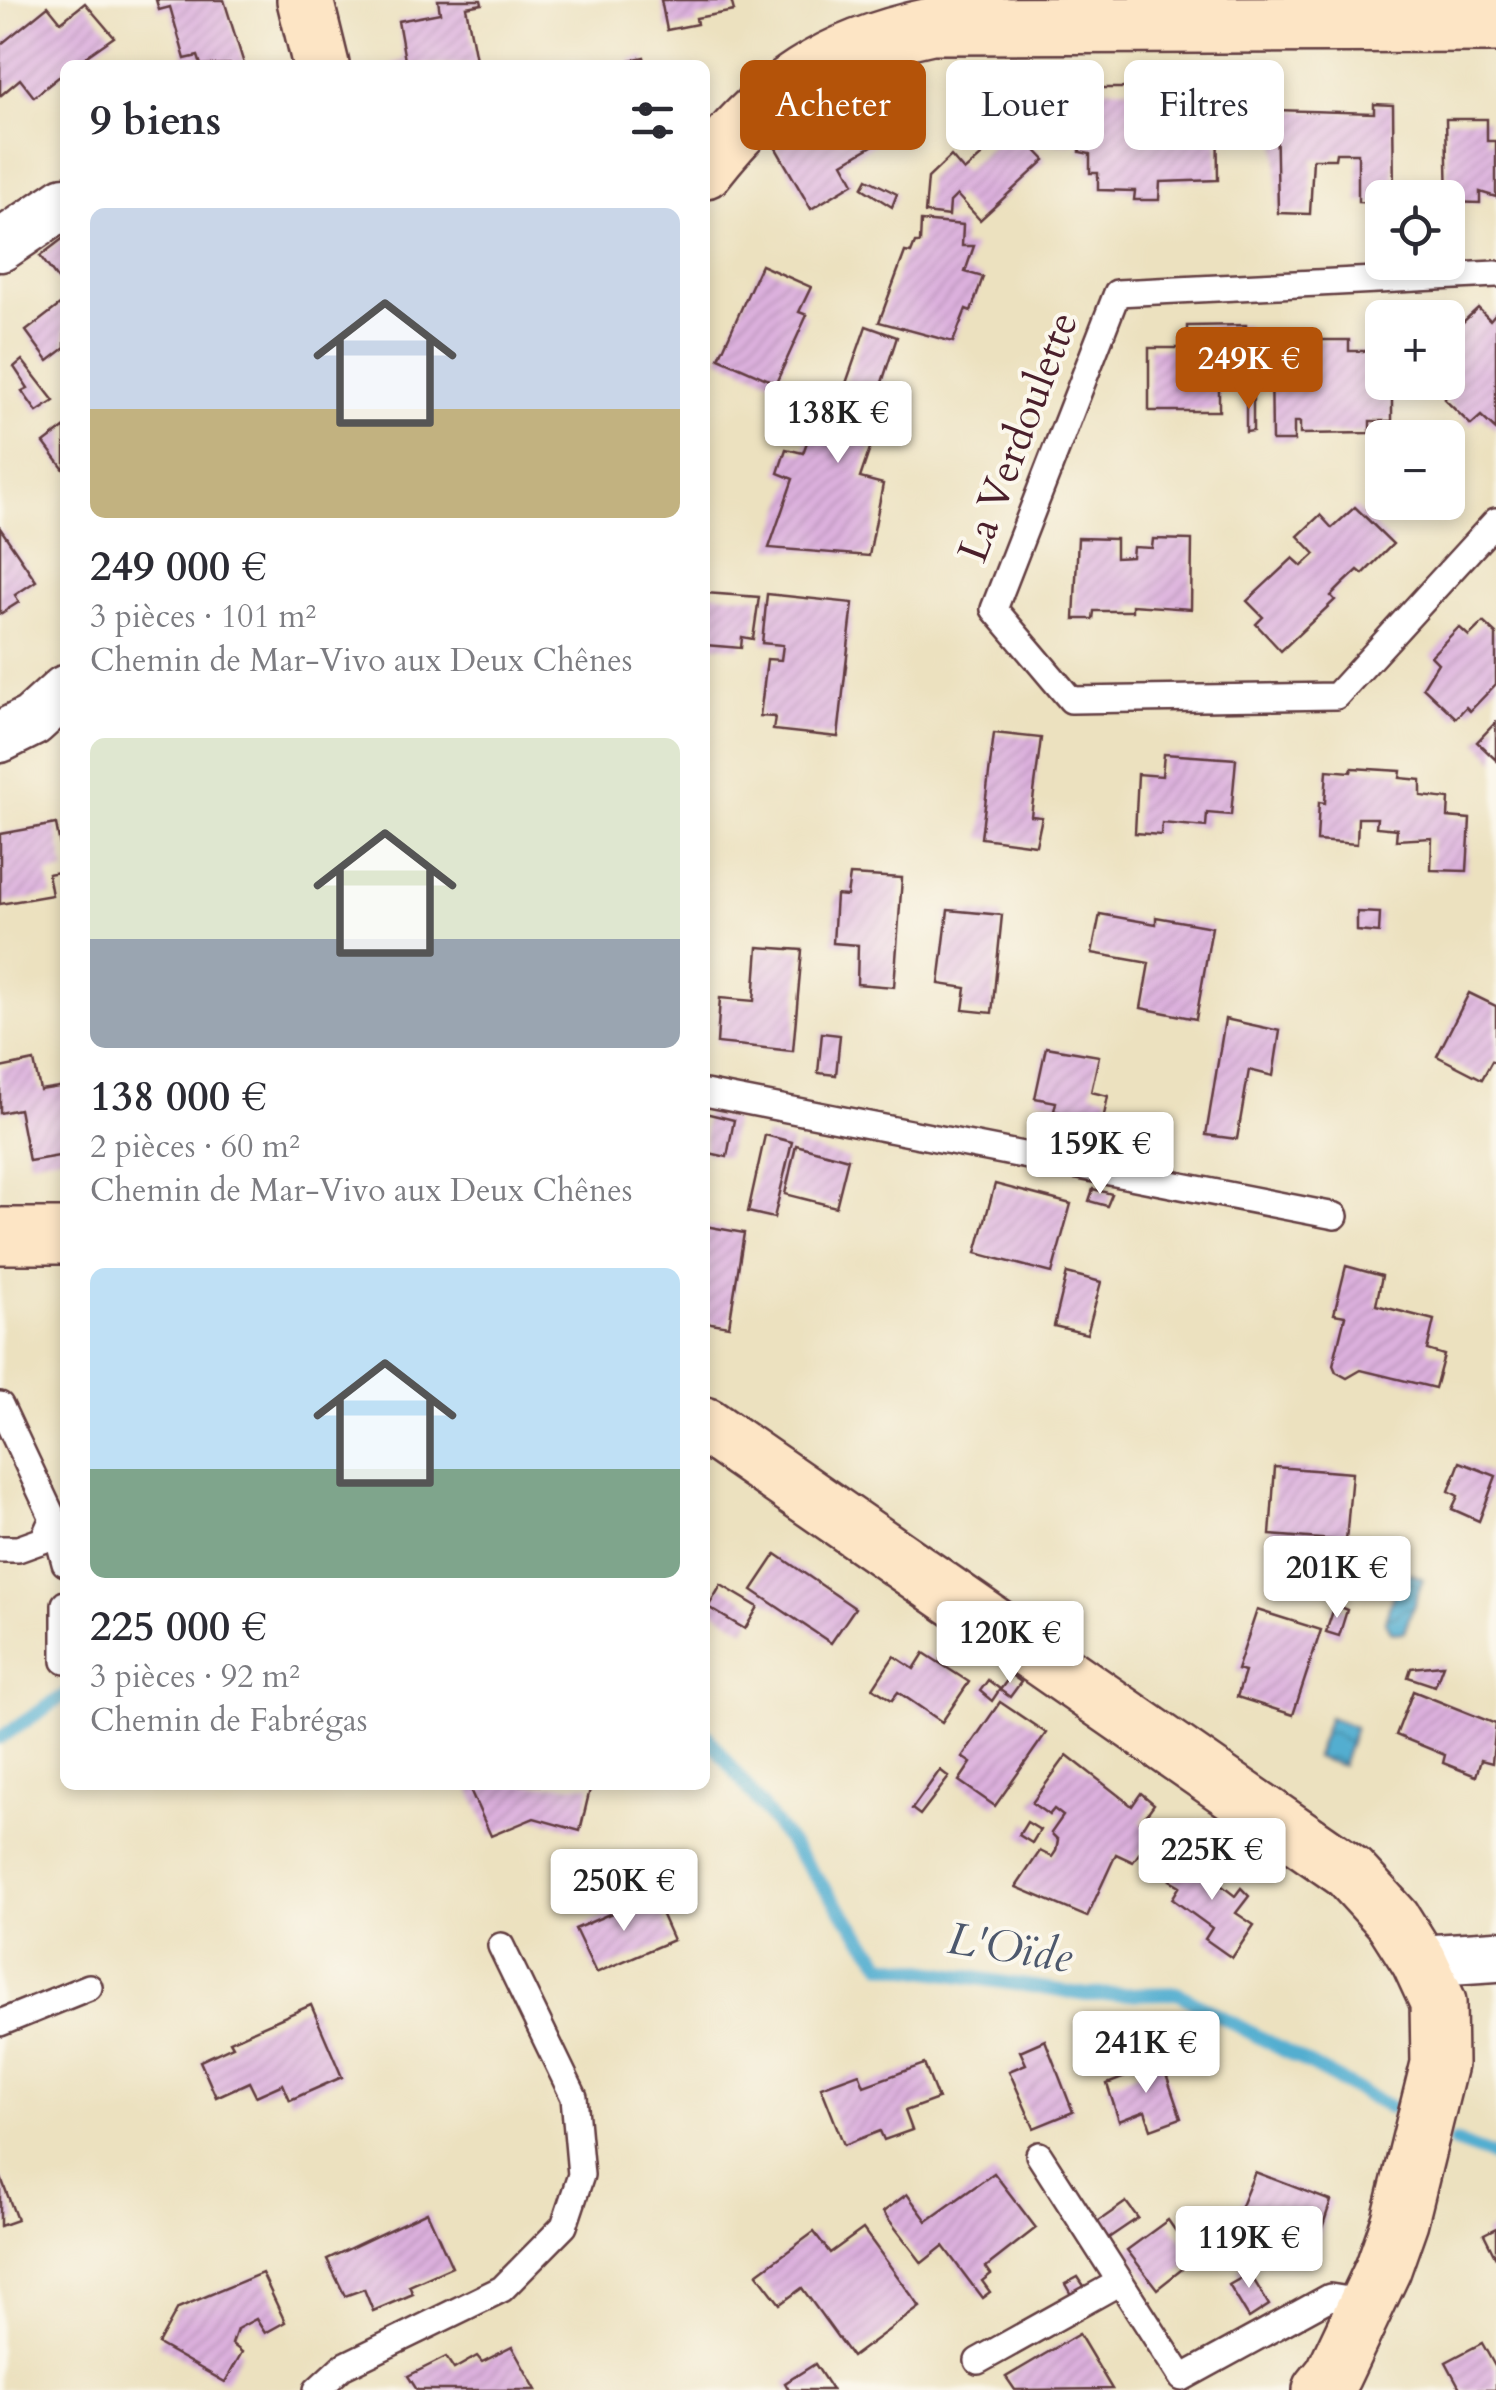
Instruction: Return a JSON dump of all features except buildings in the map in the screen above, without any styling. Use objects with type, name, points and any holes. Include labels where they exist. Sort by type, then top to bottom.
[{"type":"street","points":[[305,0],[320,60]]},
{"type":"street","points":[[710,164],[766,100],[819,65],[875,38],[931,26],[1272,12],[1496,24]]},
{"type":"street","points":[[0,246],[60,205]]},
{"type":"street","points":[[0,737],[32,720],[60,696]]},
{"type":"street","points":[[0,1236],[60,1236]]},
{"type":"street","points":[[710,1428],[1349,1872],[1393,1920],[1419,1961],[1438,2002],[1440,2064],[1400,2221],[1368,2303],[1333,2376],[1321,2390]]},
{"type":"street","points":[[1419,1961],[1496,1956]]},
{"type":"lane","name":"La Verdoulette","points":[[1496,274],[1117,293],[994,609],[1071,700],[1336,696],[1496,521]]},
{"type":"lane","points":[[710,1094],[1335,1216]]},
{"type":"lane","points":[[0,1405],[53,1518],[60,1544]]},
{"type":"lane","points":[[0,1549],[18,1549],[43,1540],[53,1518]]},
{"type":"lane","points":[[317,2390],[342,2366],[502,2289],[564,2226],[581,2175],[574,2097],[501,1946]]},
{"type":"lane","points":[[0,2023],[89,1987]]},
{"type":"lane","points":[[1039,2155],[1182,2378],[1330,2297],[1368,2303]]},
{"type":"lane","points":[[978,2362],[1118,2283]]},
{"type":"water","points":[[1302,1552],[1348,1560],[1342,1585],[1297,1576]]},
{"type":"water","points":[[1410,1573],[1423,1579],[1404,1632],[1392,1633],[1385,1621],[1397,1582]]},
{"type":"water","points":[[1329,1717],[1355,1727],[1342,1766],[1315,1757]]},
{"type":"waterway","name":"L'Oïde","points":[[0,1738],[60,1698]]},
{"type":"waterway","name":"L'Oïde","points":[[710,1739],[883,1964],[1088,1995],[1177,1993],[1389,2107]]},
{"type":"waterway","name":"L'Oïde","points":[[1455,2142],[1496,2157]]}]
